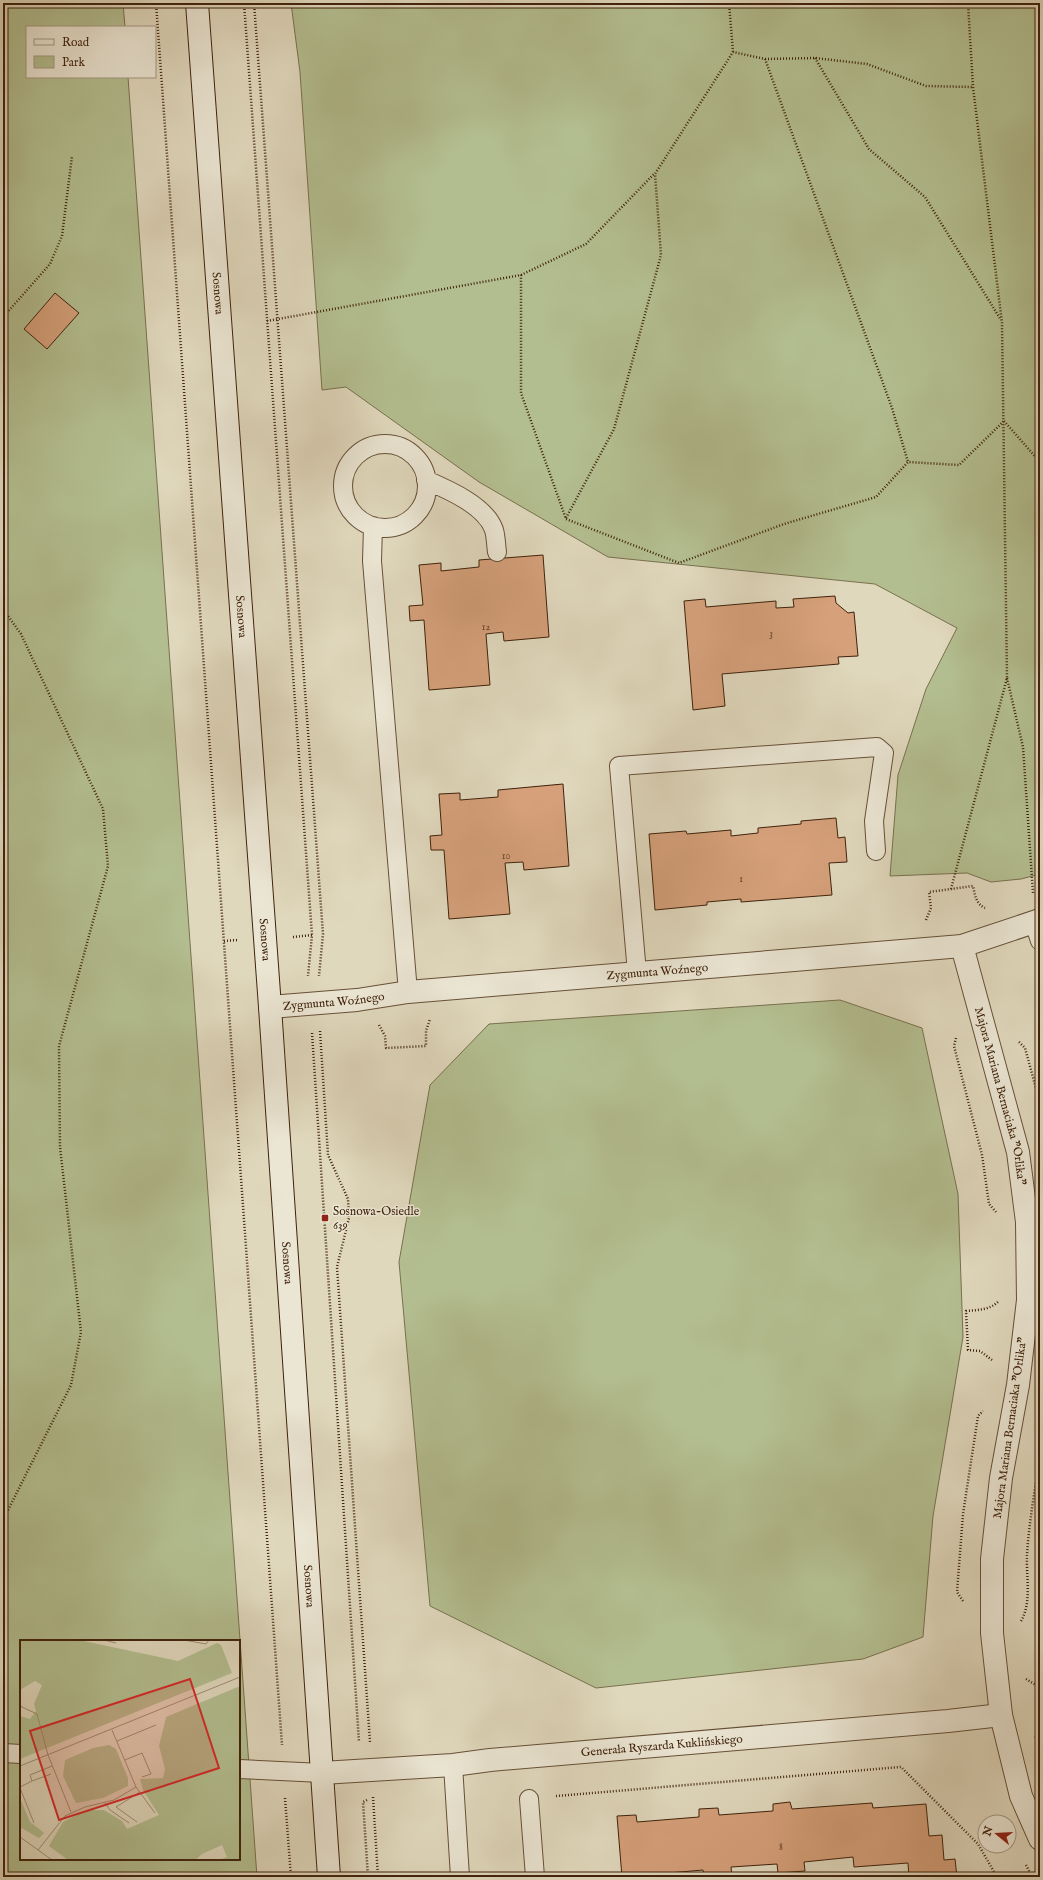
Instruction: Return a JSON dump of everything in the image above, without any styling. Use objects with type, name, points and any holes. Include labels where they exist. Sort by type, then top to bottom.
[{"type":"street","name":"Sosnowa","points":[[196,3],[270,1007],[329,1877]]},
{"type":"street","name":"Zygmunta Woźnego","points":[[270,1007],[319,1004],[408,992],[962,946],[1038,928]]},
{"type":"street","name":"Majora Mariana Bernaciaka \"Orlika\"","points":[[962,946],[1018,1152],[1027,1222],[1028,1300],[1032,1326],[1018,1385],[1001,1478],[992,1559],[992,1633],[1001,1715],[1021,1796],[1040,1839]]},
{"type":"street","name":"Generała Ryszarda Kuklińskiego","points":[[322,1773],[377,1771],[453,1765],[490,1760],[940,1722],[1001,1715]]},
{"type":"lane","points":[[379,444],[395,445],[410,452],[421,464],[426,480],[426,497],[418,512],[406,522],[390,528],[373,526],[359,520],[348,507],[342,491],[344,475],[351,460],[364,449],[379,444]]},
{"type":"lane","points":[[426,480],[454,493],[486,515],[494,531],[497,552]]},
{"type":"lane","points":[[373,526],[372,561],[408,992]]},
{"type":"lane","points":[[637,973],[619,766],[876,747],[884,753],[874,822],[876,851]]},
{"type":"lane","points":[[3,1753],[20,1754]]},
{"type":"lane","points":[[453,1765],[460,1877]]},
{"type":"lane","points":[[240,1768],[322,1773]]},
{"type":"lane","points":[[529,1799],[535,1877]]},
{"type":"path","points":[[156,3],[291,1877]]},
{"type":"path","points":[[244,3],[312,935],[308,978],[318,980]]},
{"type":"path","points":[[254,3],[276,320],[323,934],[318,980],[319,1004]]},
{"type":"path","points":[[267,321],[522,275],[586,244],[655,174],[733,52],[729,3]]},
{"type":"path","points":[[968,3],[973,87],[1002,323],[1007,678],[1023,747],[1033,894]]},
{"type":"path","points":[[733,52],[764,59],[815,58],[866,64],[926,86],[973,87]]},
{"type":"path","points":[[815,58],[869,149],[925,197],[1002,323]]},
{"type":"path","points":[[764,59],[892,408],[908,462]]},
{"type":"path","points":[[3,321],[5,315],[50,264],[62,236],[72,156]]},
{"type":"path","points":[[566,519],[614,429],[661,255],[655,174]]},
{"type":"path","points":[[522,275],[521,393],[566,519],[679,563],[784,524],[876,497],[908,462]]},
{"type":"path","points":[[908,462],[959,465],[1004,421]]},
{"type":"path","points":[[1004,421],[1040,462]]},
{"type":"path","points":[[3,609],[21,634],[103,809],[108,866],[59,1046],[60,1148],[81,1332],[71,1385],[3,1520]]},
{"type":"path","points":[[951,889],[1007,678]]},
{"type":"path","points":[[375,1023],[380,1026],[385,1036],[386,1048],[426,1046],[427,1022],[431,1018]]},
{"type":"path","points":[[368,1877],[363,1802],[383,1791],[370,1747],[336,1267],[349,1218],[348,1199],[328,1155],[320,1028],[311,1034],[354,1650],[359,1744],[370,1747]]},
{"type":"path","points":[[959,1032],[954,1046],[982,1155],[989,1204],[999,1216]]},
{"type":"path","points":[[1014,1037],[1025,1048],[1040,1103]]},
{"type":"path","points":[[994,1362],[980,1351],[968,1350],[966,1311],[985,1309],[994,1306],[1001,1299]]},
{"type":"path","points":[[964,1603],[957,1592],[963,1514],[978,1416],[988,1405]]},
{"type":"path","points":[[1019,1624],[1026,1612],[1027,1554],[1040,1457]]},
{"type":"path","points":[[1022,1676],[1028,1682],[1040,1685]]},
{"type":"path","points":[[529,1799],[901,1767],[978,1844],[997,1877]]},
{"type":"path","points":[[377,1771],[373,1797],[378,1877]]},
{"type":"green space","points":[[3,3],[123,3],[125,26],[26,26],[26,78],[128,78],[257,1877],[3,1877]]},
{"type":"green space","points":[[291,3],[1040,3],[1040,874],[1021,879],[991,882],[967,873],[890,876],[898,775],[926,689],[957,628],[875,584],[608,557],[479,482],[346,387],[322,390],[300,72]]},
{"type":"green space","points":[[840,1000],[922,1028],[958,1194],[963,1337],[933,1516],[923,1637],[863,1659],[596,1688],[430,1606],[399,1262],[430,1085],[489,1024]]},
{"type":"building","points":[[55,293],[79,313],[47,349],[24,329]]},
{"type":"building","points":[[543,555],[549,637],[504,641],[503,632],[486,634],[490,685],[429,690],[424,620],[410,621],[409,606],[423,605],[419,565],[441,563],[441,571],[479,567],[479,560]]},
{"type":"building","points":[[835,596],[836,603],[848,613],[854,612],[858,656],[838,657],[839,664],[722,674],[725,706],[693,710],[684,601],[705,599],[706,607],[776,601],[776,608],[794,607],[793,599]]},
{"type":"building","points":[[563,784],[569,866],[524,870],[523,862],[505,863],[510,914],[449,919],[444,850],[431,850],[430,836],[442,835],[439,794],[460,793],[460,800],[498,797],[498,790]]},
{"type":"building","points":[[836,818],[838,838],[845,837],[847,862],[829,863],[832,895],[741,902],[741,899],[707,902],[707,905],[655,910],[649,834],[686,831],[687,834],[731,830],[731,836],[758,833],[758,828],[801,824],[801,821]]},
{"type":"building","points":[[790,1802],[792,1809],[872,1803],[873,1808],[926,1804],[929,1836],[942,1835],[944,1860],[955,1859],[957,1877],[909,1877],[908,1863],[854,1867],[853,1857],[804,1862],[805,1871],[778,1873],[777,1864],[731,1867],[732,1877],[704,1877],[703,1870],[669,1873],[669,1877],[622,1877],[617,1816],[636,1815],[637,1822],[699,1817],[699,1809],[718,1808],[719,1815],[773,1811],[773,1804]]},
{"type":"place","name":"Sosnowa-Osiedle 639","points":[[325,1218]]}]
